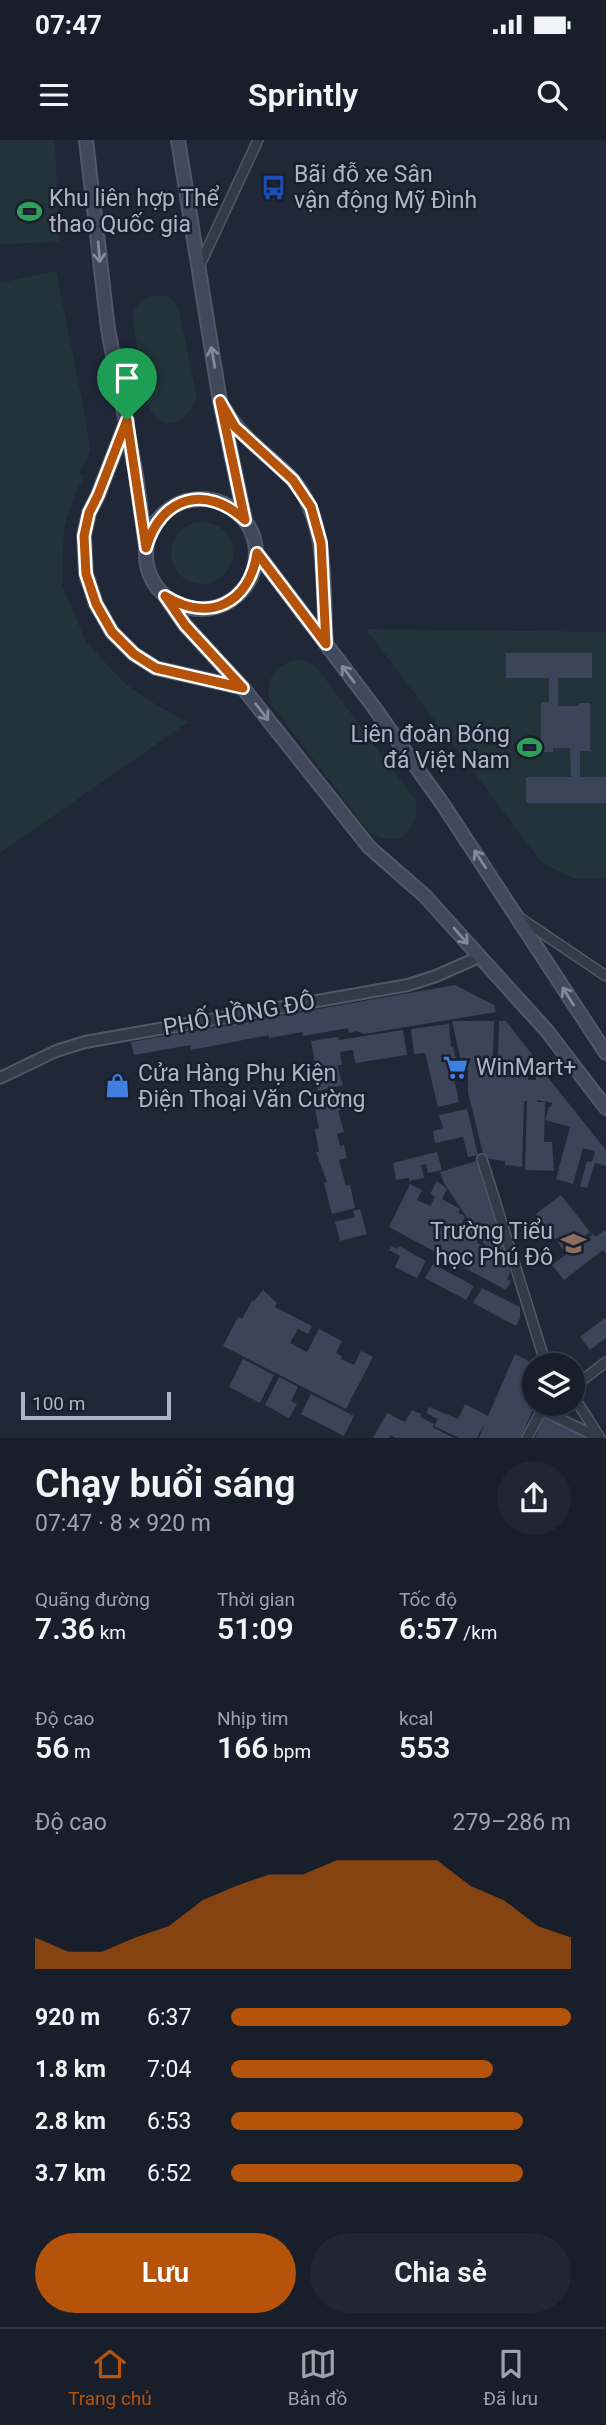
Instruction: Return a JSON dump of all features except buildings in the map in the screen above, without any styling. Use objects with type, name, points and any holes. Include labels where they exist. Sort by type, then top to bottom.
[{"type":"main road","points":[[86,140],[108,329],[127,420],[147,566],[154,583],[185,625],[243,688],[369,847],[425,896],[547,1031],[606,1108]]},
{"type":"main road","points":[[178,140],[220,401],[245,520]]},
{"type":"main road","points":[[220,401],[235,427],[293,480],[311,507],[321,543],[326,644]]},
{"type":"main road","points":[[127,420],[89,513],[84,536],[86,574],[96,604],[112,632],[134,654],[156,668],[243,688]]},
{"type":"main road","points":[[146,548],[151,530],[162,515],[177,504],[195,499],[214,500],[232,507],[245,520],[254,536],[257,553],[254,571],[246,587],[233,600],[216,607],[199,609],[181,606],[165,596]]},
{"type":"main road","points":[[257,553],[444,806],[606,1053]]},
{"type":"street","points":[[198,270],[258,140]]},
{"type":"street","points":[[517,916],[606,976]]},
{"type":"street","name":"PHỐ HỒNG ĐÔ","points":[[0,1078],[56,1051],[85,1042],[408,985],[479,957]]},
{"type":"street","points":[[482,1159],[542,1353]]},
{"type":"street","points":[[585,1380],[606,1362]]},
{"type":"street","points":[[585,1413],[600,1438]]},
{"type":"street","points":[[527,1438],[538,1416]]},
{"type":"street","points":[[560,1416],[600,1438]]},
{"type":"shaded area","name":"Khu liên hợp Thể thao Quốc gia","points":[[0,140],[55,140],[59,242],[0,244]]},
{"type":"shaded area","points":[[56,271],[90,451],[80,474],[84,476],[73,498],[64,528],[62,585],[86,642],[124,683],[188,722],[0,853],[0,283]]},
{"type":"shaded area","points":[[154,296],[167,296],[178,306],[197,398],[187,414],[174,423],[161,421],[148,406],[132,316],[140,303]]},
{"type":"shaded area","points":[[202,522],[224,531],[233,553],[224,575],[202,584],[180,575],[171,553],[180,531]]},
{"type":"shaded area","name":"Liên đoàn Bóng đá Việt Nam","points":[[366,629],[606,632],[606,878],[573,878],[541,862]]},
{"type":"shaded area","points":[[298,660],[309,662],[317,668],[416,801],[414,822],[405,835],[390,839],[370,833],[271,704],[269,688],[273,675],[283,665]]},
{"type":"place","name":"Bãi đỗ xe Sân vận động Mỹ Đình","points":[[274,187]]},
{"type":"place","name":"Khu liên hợp Thể thao Quốc gia","points":[[29,211]]},
{"type":"place","name":"Liên đoàn Bóng đá Việt Nam","points":[[530,747]]},
{"type":"place","name":"WinMart+","points":[[456,1067]]},
{"type":"place","name":"Cửa Hàng Phụ Kiện Điện Thoại Văn Cường","points":[[118,1086]]},
{"type":"place","name":"Trường Tiểu học Phú Đô","points":[[573,1244]]},
{"type":"route","points":[[220,401],[235,427],[293,480],[311,507],[321,543],[326,644],[257,553],[254,571],[246,587],[233,600],[216,607],[199,609],[181,606],[165,596],[185,625],[243,688],[156,668],[134,654],[112,632],[96,604],[86,574],[84,536],[89,513],[127,420],[146,548],[151,530],[162,515],[177,504],[195,499],[214,500],[232,507],[245,520],[220,401]]}]
